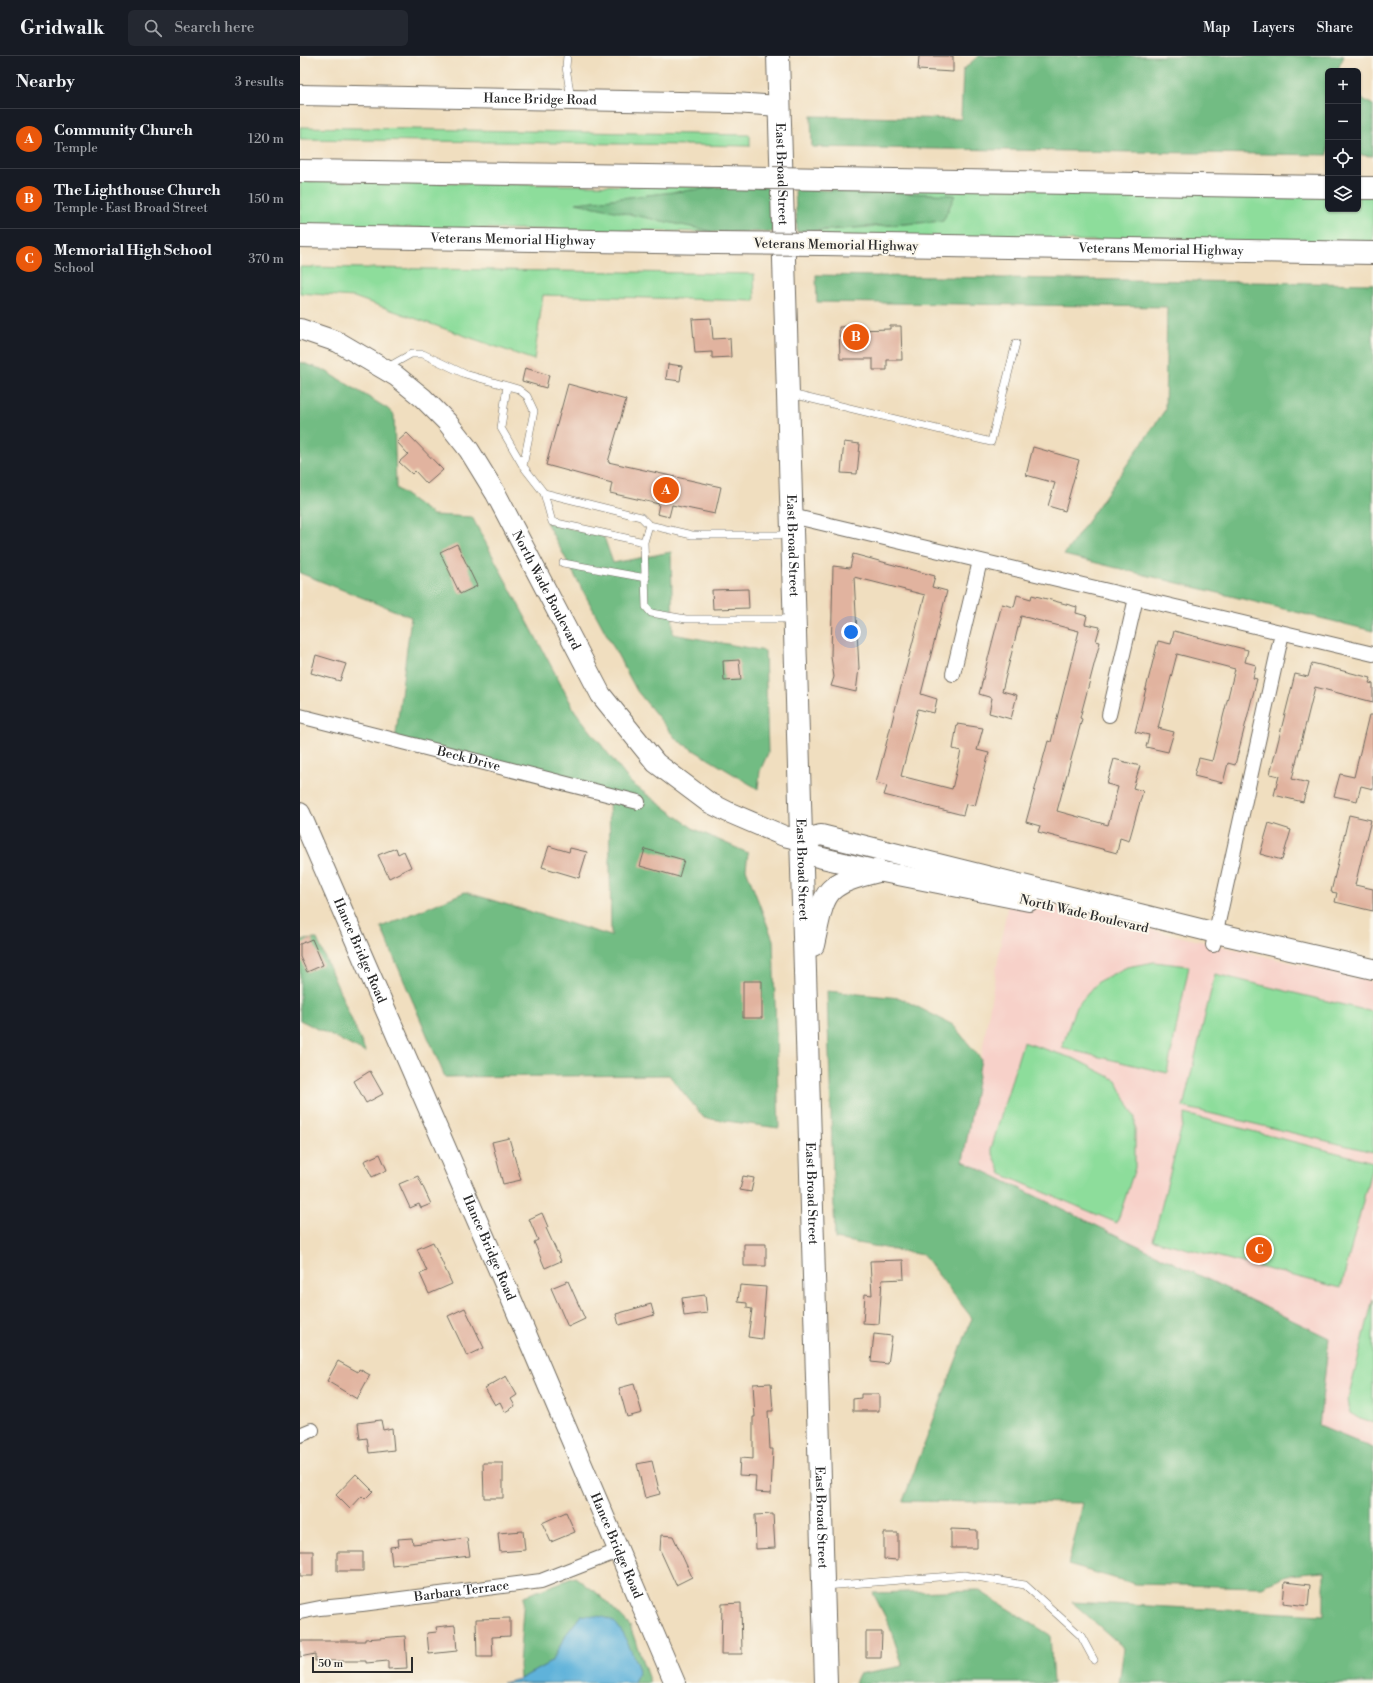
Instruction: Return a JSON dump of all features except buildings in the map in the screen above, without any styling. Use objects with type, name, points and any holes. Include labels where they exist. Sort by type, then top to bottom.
[{"type":"main road","name":"East Broad Street","points":[[778,56],[826,1683]]},
{"type":"main road","name":"Hance Bridge Road","points":[[300,95],[733,103],[780,106]]},
{"type":"main road","points":[[300,171],[1325,187]]},
{"type":"main road","points":[[1361,188],[1373,188]]},
{"type":"main road","name":"Veterans Memorial Highway","points":[[300,236],[1373,253]]},
{"type":"main road","name":"North Wade Boulevard","points":[[300,329],[338,342],[385,369],[423,398],[447,422],[469,450],[496,494],[601,695],[656,763],[708,802],[784,836],[801,840],[821,836],[1373,982]]},
{"type":"main road","name":"Hance Bridge Road","points":[[300,813],[675,1683]]},
{"type":"main road","name":"North Wade Boulevard","points":[[801,840],[814,856],[878,871],[1009,896],[1214,939],[1373,969]]},
{"type":"main road","points":[[805,977],[818,918],[822,904],[829,892],[839,883],[878,871]]},
{"type":"street","points":[[792,525],[980,561],[1373,654]]},
{"type":"street","points":[[953,674],[980,561]]},
{"type":"street","points":[[1109,715],[1136,598]]},
{"type":"street","points":[[1214,939],[1282,633]]},
{"type":"street","name":"Beck Drive","points":[[300,716],[638,802]]},
{"type":"street","name":"Barbara Terrace","points":[[300,1612],[320,1608],[541,1581],[618,1551]]},
{"type":"lane","points":[[567,56],[566,67],[571,100]]},
{"type":"lane","points":[[778,56],[783,56]]},
{"type":"lane","points":[[789,394],[991,442],[1016,343]]},
{"type":"lane","points":[[385,369],[411,354],[423,354],[465,374],[518,389],[527,396],[534,411],[523,466]]},
{"type":"lane","points":[[507,386],[501,428],[523,466],[544,493],[552,522],[644,542]]},
{"type":"lane","points":[[544,493],[641,516],[649,525],[692,535],[792,525]]},
{"type":"lane","points":[[649,525],[644,542],[646,607],[651,613],[686,618],[794,619]]},
{"type":"lane","points":[[563,563],[646,578]]},
{"type":"lane","points":[[823,1586],[964,1575],[1025,1585],[1081,1636],[1094,1660]]},
{"type":"shaded area","points":[[1009,896],[1373,982],[1373,1448],[1319,1427],[963,1161]]},
{"type":"green space","points":[[978,56],[1344,56],[1338,68],[1325,68],[1325,155],[812,147],[811,116],[961,119],[963,70]]},
{"type":"green space","points":[[1361,98],[1373,105],[1373,156],[1361,155]]},
{"type":"green space","points":[[300,127],[750,135],[750,146],[300,139]]},
{"type":"green space","points":[[300,181],[719,187],[578,203],[715,232],[300,226]]},
{"type":"green space","points":[[831,185],[1325,194],[1325,212],[1361,212],[1361,194],[1373,194],[1373,245],[823,237],[818,231],[943,221],[955,195],[830,190]]},
{"type":"green space","points":[[719,187],[770,187],[773,232],[715,232],[576,203]]},
{"type":"green space","points":[[795,189],[955,195],[943,221],[797,232]]},
{"type":"green space","points":[[300,267],[754,274],[755,301],[543,295],[534,360],[354,297],[300,293]]},
{"type":"green space","points":[[816,275],[1373,284],[1373,631],[1064,555],[1165,410],[1167,307],[817,302]]},
{"type":"green space","points":[[300,362],[324,370],[388,409],[394,415],[396,488],[433,515],[472,517],[575,711],[631,783],[694,829],[748,853],[746,869],[773,940],[779,1128],[704,1118],[669,1075],[445,1077],[381,927],[465,892],[611,936],[609,792],[395,741],[411,617],[300,573]]},
{"type":"green space","points":[[546,522],[604,537],[613,563],[671,552],[673,634],[765,651],[768,753],[760,771],[758,789],[677,740],[637,691]]},
{"type":"green space","points":[[317,939],[366,1053],[300,1020],[300,940]]},
{"type":"green space","points":[[1154,962],[1189,966],[1167,1073],[1062,1048],[1075,1008],[1099,981],[1127,967]]},
{"type":"green space","points":[[1215,974],[1373,1012],[1373,1152],[1183,1107]]},
{"type":"green space","points":[[827,991],[900,998],[953,1025],[981,1059],[963,1161],[1329,1338],[1319,1426],[1373,1448],[1373,1683],[1119,1683],[1124,1648],[1072,1602],[1324,1615],[1324,1572],[1287,1575],[1262,1587],[1135,1584],[1068,1565],[1083,1503],[903,1501],[972,1318],[923,1255],[835,1239]]},
{"type":"green space","points":[[1023,1042],[1075,1059],[1116,1080],[1135,1118],[1135,1168],[1117,1223],[1001,1174],[991,1149]]},
{"type":"green space","points":[[1185,1114],[1373,1162],[1341,1288],[1153,1240]]},
{"type":"green space","points":[[1373,1299],[1373,1423],[1360,1419],[1350,1413],[1348,1399]]},
{"type":"green space","points":[[575,1577],[601,1596],[630,1626],[650,1683],[634,1683],[639,1670],[581,1615],[568,1632],[551,1662],[520,1679],[519,1665],[524,1596]]},
{"type":"green space","points":[[978,1590],[1050,1635],[1053,1683],[855,1683],[859,1674],[903,1666],[888,1622],[873,1593]]},
{"type":"water","points":[[581,1615],[598,1616],[607,1618],[614,1622],[621,1631],[639,1670],[634,1683],[502,1683],[520,1679],[551,1662],[568,1632]]},
{"type":"place","name":"The Lighthouse Church","points":[[856,337]]},
{"type":"place","name":"Community Church","points":[[666,490]]},
{"type":"place","name":"Memorial High School","points":[[1259,1250]]}]
